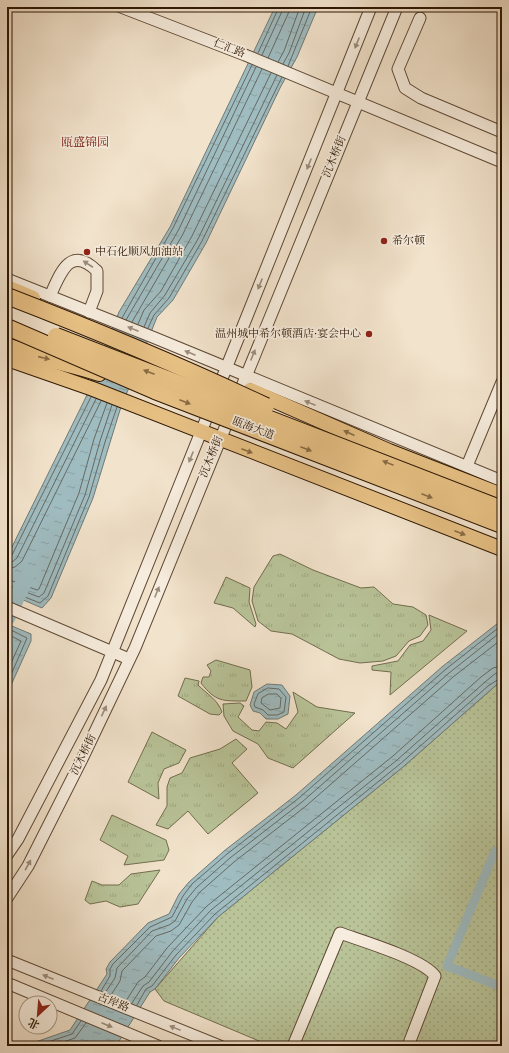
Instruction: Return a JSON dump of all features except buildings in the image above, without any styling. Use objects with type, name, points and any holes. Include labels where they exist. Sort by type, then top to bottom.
[{"type":"highway","points":[[7,296],[114,338],[199,375],[368,456]]},
{"type":"highway","name":"瓯海大道","points":[[7,317],[502,508]]},
{"type":"highway","name":"瓯海大道","points":[[7,327],[155,391],[502,525]]},
{"type":"highway","points":[[7,346],[23,352],[69,363],[155,391]]},
{"type":"main road","points":[[7,287],[119,334],[155,344],[225,373],[389,451],[502,495]]},
{"type":"main road","name":"瓯海大道","points":[[7,359],[93,389],[201,433],[502,549]]},
{"type":"street","name":"仁汇路","points":[[121,7],[245,55],[502,162]]},
{"type":"street","name":"沉木桥街","points":[[7,855],[18,839],[102,680],[372,7]]},
{"type":"street","name":"沉木桥街","points":[[7,898],[35,852],[82,759],[128,659],[397,7]]},
{"type":"street","points":[[420,18],[398,69],[405,88],[421,98],[502,132]]},
{"type":"street","points":[[50,296],[64,268],[72,261],[79,259],[90,264],[97,271],[96,291],[89,312]]},
{"type":"street","points":[[7,279],[112,320],[155,344]]},
{"type":"street","points":[[243,381],[467,466],[502,481]]},
{"type":"street","points":[[467,466],[502,382]]},
{"type":"street","points":[[389,451],[428,451]]},
{"type":"street","points":[[7,607],[128,659]]},
{"type":"street","points":[[293,1046],[340,933],[376,946],[424,967],[435,976],[408,1046]]},
{"type":"street","name":"古岸路","points":[[7,960],[220,1046]]},
{"type":"street","name":"古岸路","points":[[7,983],[158,1046]]},
{"type":"green space","points":[[280,554],[313,570],[361,588],[374,587],[393,604],[413,607],[426,615],[428,625],[420,636],[409,641],[396,656],[383,661],[360,663],[339,659],[292,634],[271,631],[258,621],[252,601],[254,587],[273,556]]},
{"type":"green space","points":[[226,577],[250,588],[249,602],[256,624],[255,627],[233,608],[214,603]]},
{"type":"green space","points":[[429,615],[467,631],[390,695],[391,672],[372,670],[372,666],[398,661],[410,645],[423,641],[431,630]]},
{"type":"green space","points":[[216,660],[250,670],[252,687],[246,701],[220,699],[211,694],[201,683],[203,677],[209,677],[211,671],[207,665]]},
{"type":"green space","points":[[185,678],[199,681],[198,685],[215,701],[220,708],[222,712],[219,715],[210,714],[178,696]]},
{"type":"green space","points":[[502,680],[502,1046],[271,1046],[164,1001],[155,989],[218,917],[403,767]]},
{"type":"green space","points":[[293,692],[317,707],[355,713],[293,768],[268,758],[258,744],[233,731],[224,716],[223,704],[240,703],[244,706],[238,717],[252,730],[259,731],[266,722],[277,723],[286,729],[298,712]]},
{"type":"green space","points":[[152,732],[186,750],[179,763],[164,769],[158,783],[159,799],[128,782]]},
{"type":"green space","points":[[236,739],[247,749],[232,763],[258,793],[208,834],[188,811],[168,829],[156,825],[167,806],[167,787],[170,778],[182,773],[190,758],[220,749]]},
{"type":"green space","points":[[112,815],[166,840],[169,850],[164,860],[124,865],[128,856],[100,840]]},
{"type":"green space","points":[[160,870],[138,904],[120,907],[106,901],[90,904],[85,900],[92,881],[102,885],[119,885],[131,874]]},
{"type":"water","points":[[275,7],[318,7],[297,57],[280,88],[206,243],[173,300],[157,317],[120,410],[93,498],[51,598],[42,608],[7,593],[7,557],[86,397],[119,312],[170,227]]},
{"type":"water","points":[[502,620],[502,680],[403,767],[218,917],[179,958],[155,989],[150,992],[116,1046],[24,1046],[70,1030],[107,974],[106,969],[110,962],[148,923],[169,914],[179,894],[189,882],[224,851],[296,795],[443,666]]},
{"type":"water","points":[[7,624],[31,634],[31,641],[7,694]]},
{"type":"water","points":[[267,684],[282,685],[290,696],[288,714],[278,719],[266,719],[260,713],[253,711],[250,705],[254,692]]},
{"type":"waterway","points":[[7,618],[26,578]]},
{"type":"waterway","points":[[502,854],[495,851],[447,966],[502,987]]},
{"type":"place","name":"希尔顿","points":[[384,241]]},
{"type":"place","name":"中石化顺风加油站","points":[[87,252]]},
{"type":"place","name":"温州城中希尔顿酒店·宴会中心","points":[[369,334]]},
{"type":"district","name":"瓯盛锦园","points":[[85,143]]}]
